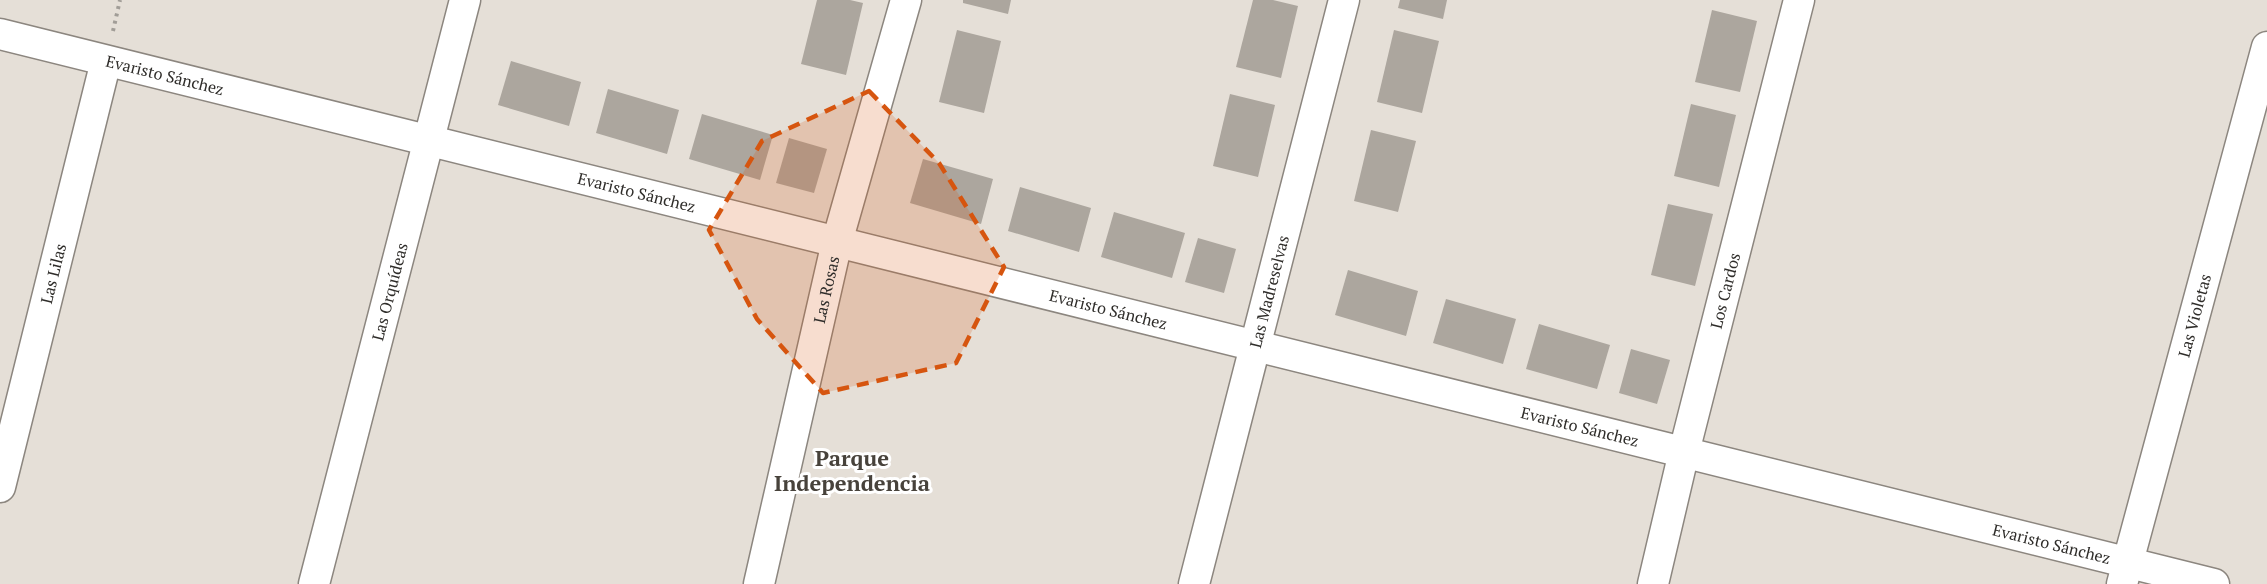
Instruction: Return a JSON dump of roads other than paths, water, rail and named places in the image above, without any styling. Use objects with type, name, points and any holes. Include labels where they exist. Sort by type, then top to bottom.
[{"type":"street","name":"Las Orquídeas","points":[[314,584],[465,0]]},
{"type":"street","name":"Las Rosas","points":[[759,584],[837,242],[906,0]]},
{"type":"street","name":"Las Madreselvas","points":[[1194,584],[1344,0]]},
{"type":"street","name":"Los Cardos","points":[[1653,584],[1684,452],[1799,0]]},
{"type":"street","name":"Evaristo Sánchez","points":[[0,34],[1684,452],[2125,573],[2214,584]]},
{"type":"street","name":"Las Violetas","points":[[2125,573],[2267,47]]},
{"type":"street","name":"Las Lilas","points":[[0,487],[106,61]]},
{"type":"district","name":"Parque Independencia","points":[[852,470]]}]
